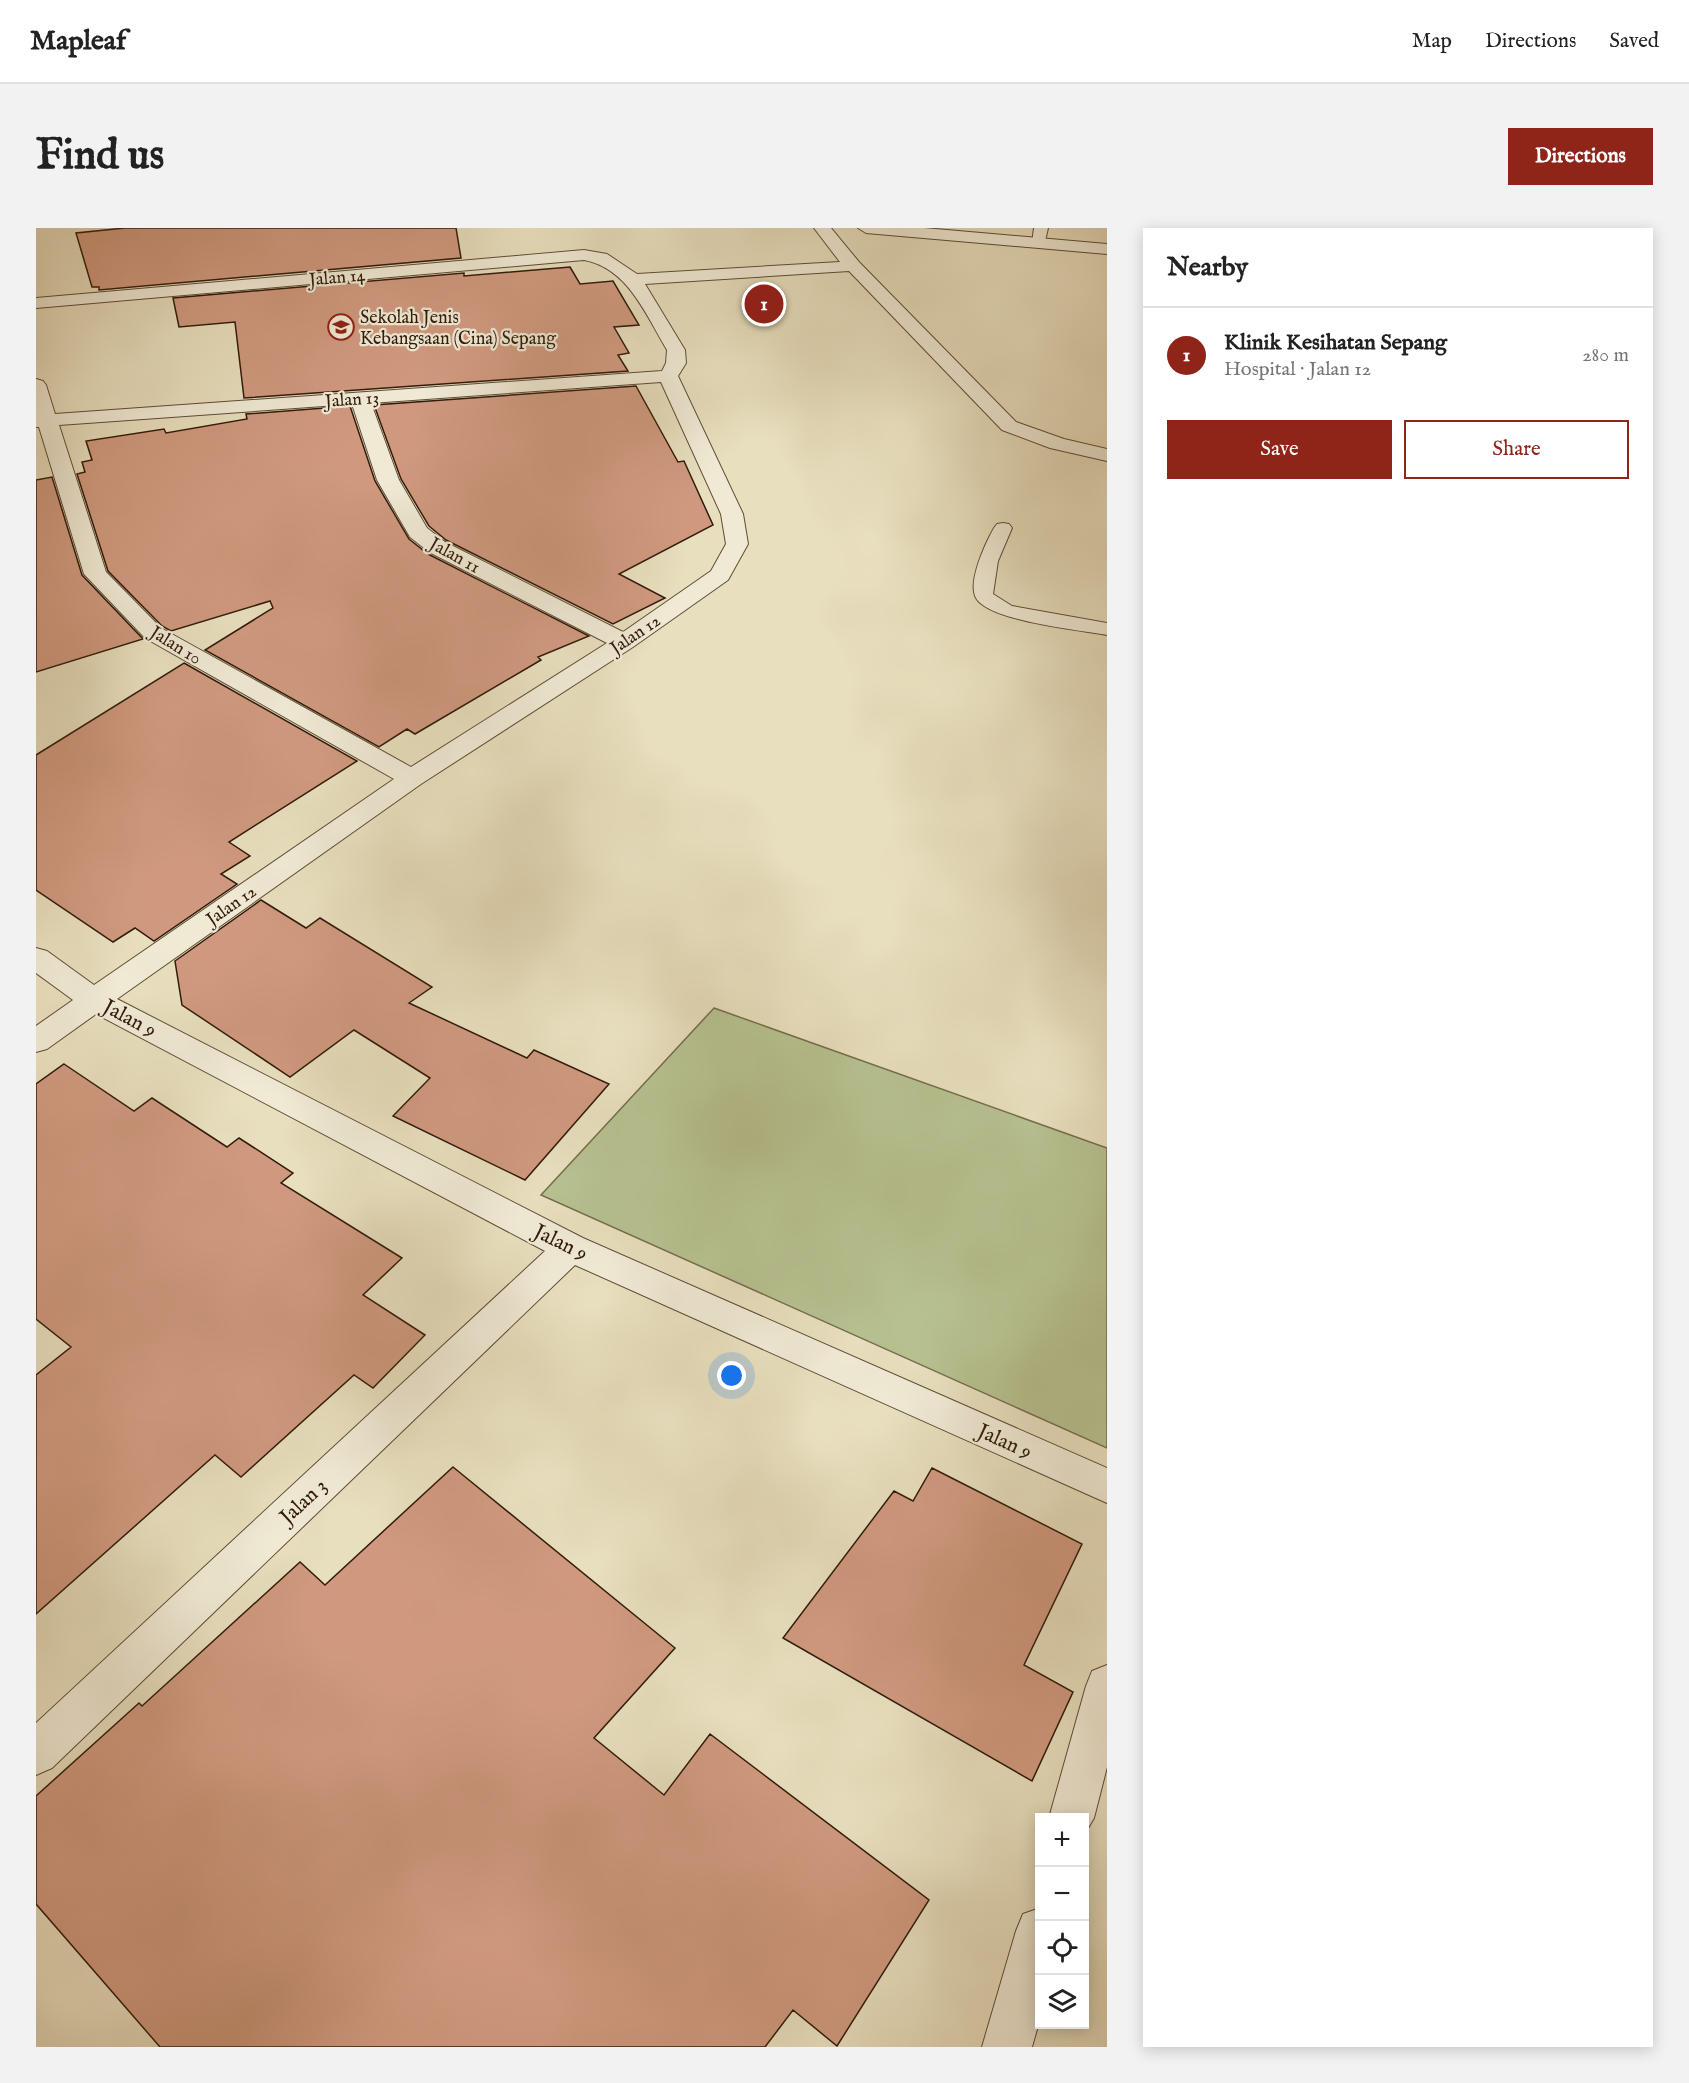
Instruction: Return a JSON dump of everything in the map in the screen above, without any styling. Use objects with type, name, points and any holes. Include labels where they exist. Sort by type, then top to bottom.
[{"type":"street","points":[[822,228],[853,266],[1009,426],[1080,451],[1107,455]]},
{"type":"street","points":[[866,228],[1040,236],[1107,249]]},
{"type":"street","name":"Jalan 14","points":[[36,303],[584,255],[601,258],[633,279]]},
{"type":"street","points":[[669,376],[676,363],[676,350],[633,279],[853,266]]},
{"type":"street","name":"Jalan 13","points":[[41,421],[669,376]]},
{"type":"street","name":"Jalan 12","points":[[36,1041],[412,777],[624,642],[720,574],[736,544],[732,514],[669,376]]},
{"type":"street","name":"Jalan 10","points":[[36,385],[41,421],[95,574],[153,633],[412,777]]},
{"type":"street","name":"Jalan 11","points":[[360,399],[388,480],[418,532],[437,547],[624,642]]},
{"type":"street","name":"Jalan 9","points":[[36,958],[95,1000],[571,1248],[1107,1486]]},
{"type":"street","name":"Jalan 3","points":[[36,1753],[571,1248]]},
{"type":"street","points":[[1072,1813],[1107,1686]]},
{"type":"street","points":[[1007,2047],[1035,1948]]},
{"type":"lane","points":[[1003,528],[990,552],[983,578],[984,596],[1006,611],[1107,629]]},
{"type":"green space","points":[[714,1008],[1107,1148],[1107,1448],[541,1195]]},
{"type":"building","points":[[125,228],[456,228],[461,258],[99,290],[99,287],[92,287],[76,233]]},
{"type":"building","name":"Sekolah Jenis Kebangsaan (Cina) Sepang","points":[[570,267],[580,284],[613,281],[639,325],[614,327],[629,353],[618,355],[628,371],[244,398],[235,322],[179,327],[173,298],[464,273],[464,276]]},
{"type":"building","points":[[636,386],[678,462],[684,461],[713,525],[619,574],[665,598],[613,624],[446,540],[429,526],[401,479],[374,405]]},
{"type":"building","points":[[350,406],[375,481],[409,539],[428,554],[589,636],[538,657],[541,660],[415,734],[407,729],[379,747],[205,650],[273,608],[270,601],[171,631],[162,626],[108,571],[77,474],[85,472],[82,462],[92,460],[86,441],[164,429],[166,433],[247,419],[246,414]]},
{"type":"building","points":[[52,477],[82,575],[143,639],[36,672],[36,480]]},
{"type":"building","points":[[184,663],[357,761],[229,842],[250,856],[221,874],[237,884],[154,941],[135,928],[113,942],[36,890],[36,755]]},
{"type":"building","points":[[261,900],[306,928],[320,918],[432,987],[409,1003],[527,1058],[534,1050],[609,1084],[525,1180],[393,1116],[430,1078],[354,1030],[290,1077],[182,1005],[175,961]]},
{"type":"building","points":[[64,1064],[134,1111],[152,1098],[227,1147],[239,1138],[293,1173],[281,1183],[402,1258],[363,1295],[425,1335],[373,1388],[354,1375],[241,1477],[215,1455],[36,1614],[36,1375],[71,1347],[36,1319],[36,1084]]},
{"type":"building","points":[[453,1467],[675,1648],[594,1738],[664,1795],[710,1734],[929,1900],[837,2046],[793,2010],[765,2047],[160,2047],[36,1904],[36,1796],[139,1703],[142,1706],[300,1562],[325,1585]]},
{"type":"building","points":[[932,1468],[1082,1544],[1024,1665],[1073,1692],[1032,1781],[783,1638],[894,1491],[913,1501]]},
{"type":"place","name":"Klinik Kesihatan Sepang","points":[[764,304]]},
{"type":"place","name":"Sekolah Jenis Kebangsaan (Cina) Sepang","points":[[341,327]]}]
